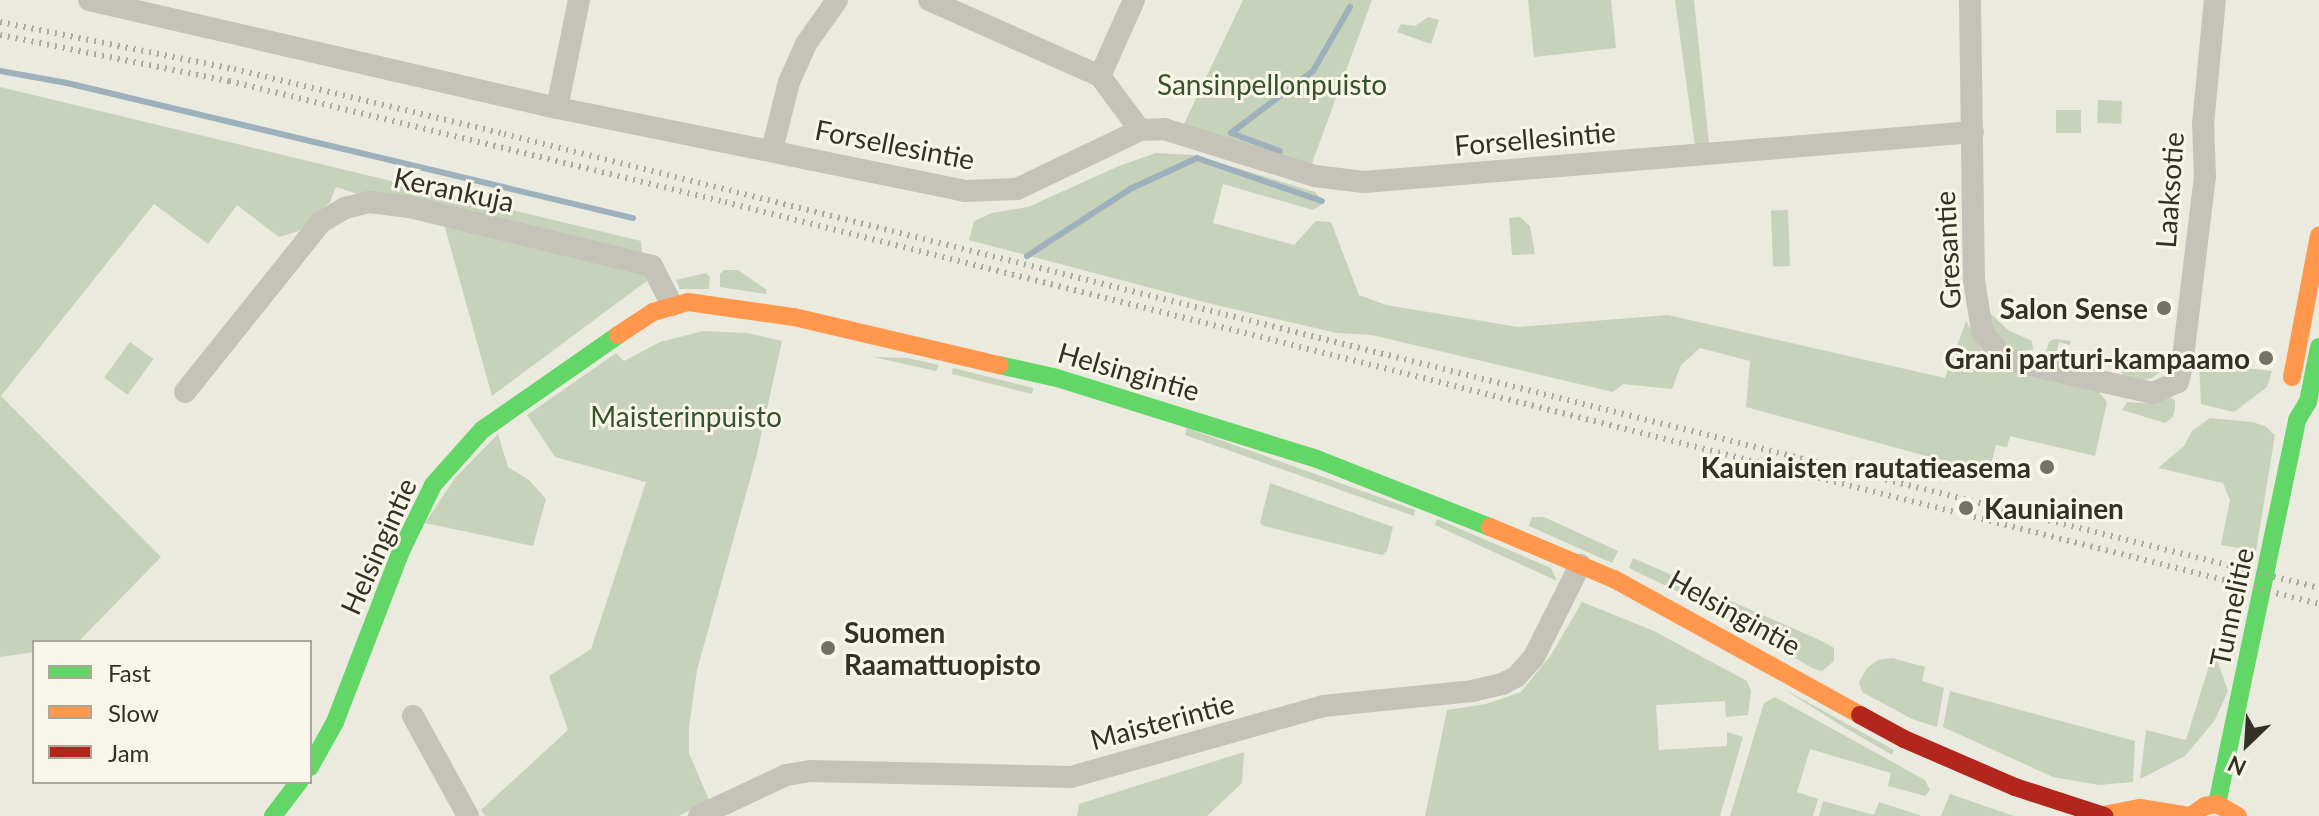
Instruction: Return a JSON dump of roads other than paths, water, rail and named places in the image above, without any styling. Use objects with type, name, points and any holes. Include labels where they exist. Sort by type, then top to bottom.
[{"type":"main road","name":"Tunnelitie","points":[[2297,420],[2289,397],[2319,236]]},
{"type":"main road","name":"Helsingintie","points":[[312,763],[335,722],[401,551],[433,485],[482,430],[620,331],[672,305],[711,302],[794,317],[1081,384],[1259,438],[1332,464],[1580,565],[1668,606],[1904,739],[2015,787],[2104,816],[2140,808],[2191,816]]},
{"type":"main road","name":"Tunnelitie","points":[[2217,804],[2297,420],[2308,402],[2319,347]]},
{"type":"main road","points":[[273,816],[297,784]]},
{"type":"main road","points":[[2191,816],[2205,806],[2217,804],[2238,816]]},
{"type":"street","name":"Forsellesintie","points":[[89,0],[557,108],[964,191],[1017,189],[1140,130],[1164,129],[1315,176],[1364,182],[1973,132]]},
{"type":"street","points":[[557,108],[579,0]]},
{"type":"street","points":[[772,150],[789,82],[806,44],[837,0]]},
{"type":"street","points":[[929,0],[1100,76],[1140,130]]},
{"type":"street","points":[[1100,76],[1134,0]]},
{"type":"street","name":"Gresantie","points":[[1970,0],[1974,280],[1982,331],[2000,354],[2016,362],[2153,393],[2178,382]]},
{"type":"street","name":"Laaksotie","points":[[2178,382],[2205,176],[2203,124],[2215,0]]},
{"type":"street","name":"Kerankuja","points":[[185,392],[321,222],[345,208],[369,202],[410,207],[652,266],[672,305]]},
{"type":"street","name":"Maisterintie","points":[[699,816],[786,775],[810,771],[1071,777],[1323,706],[1472,691],[1502,684],[1516,677],[1534,657],[1580,565]]},
{"type":"street","points":[[413,716],[468,816]]},
{"type":"waterway","points":[[1231,133],[1313,71],[1350,7]]},
{"type":"waterway","points":[[0,71],[67,83],[633,218]]},
{"type":"waterway","points":[[1231,133],[1280,151]]},
{"type":"waterway","points":[[1027,256],[1130,189],[1197,158],[1322,201]]},
{"type":"railway","points":[[0,22],[234,69],[504,134],[2319,588]]},
{"type":"railway","points":[[0,35],[229,81],[725,202],[2319,604]]},
{"type":"place","name":"Salon Sense","points":[[2164,308]]},
{"type":"place","name":"Grani parturi-kampaamo","points":[[2266,358]]},
{"type":"place","name":"Kauniaisten rautatieasema","points":[[2047,467]]},
{"type":"place","name":"Kauniainen","points":[[1966,508]]},
{"type":"place","name":"Suomen Raamattuopisto","points":[[828,648]]},
{"type":"park label","name":"Sansinpellonpuisto","points":[[1272,84]]},
{"type":"park label","name":"Maisterinpuisto","points":[[686,416]]}]
